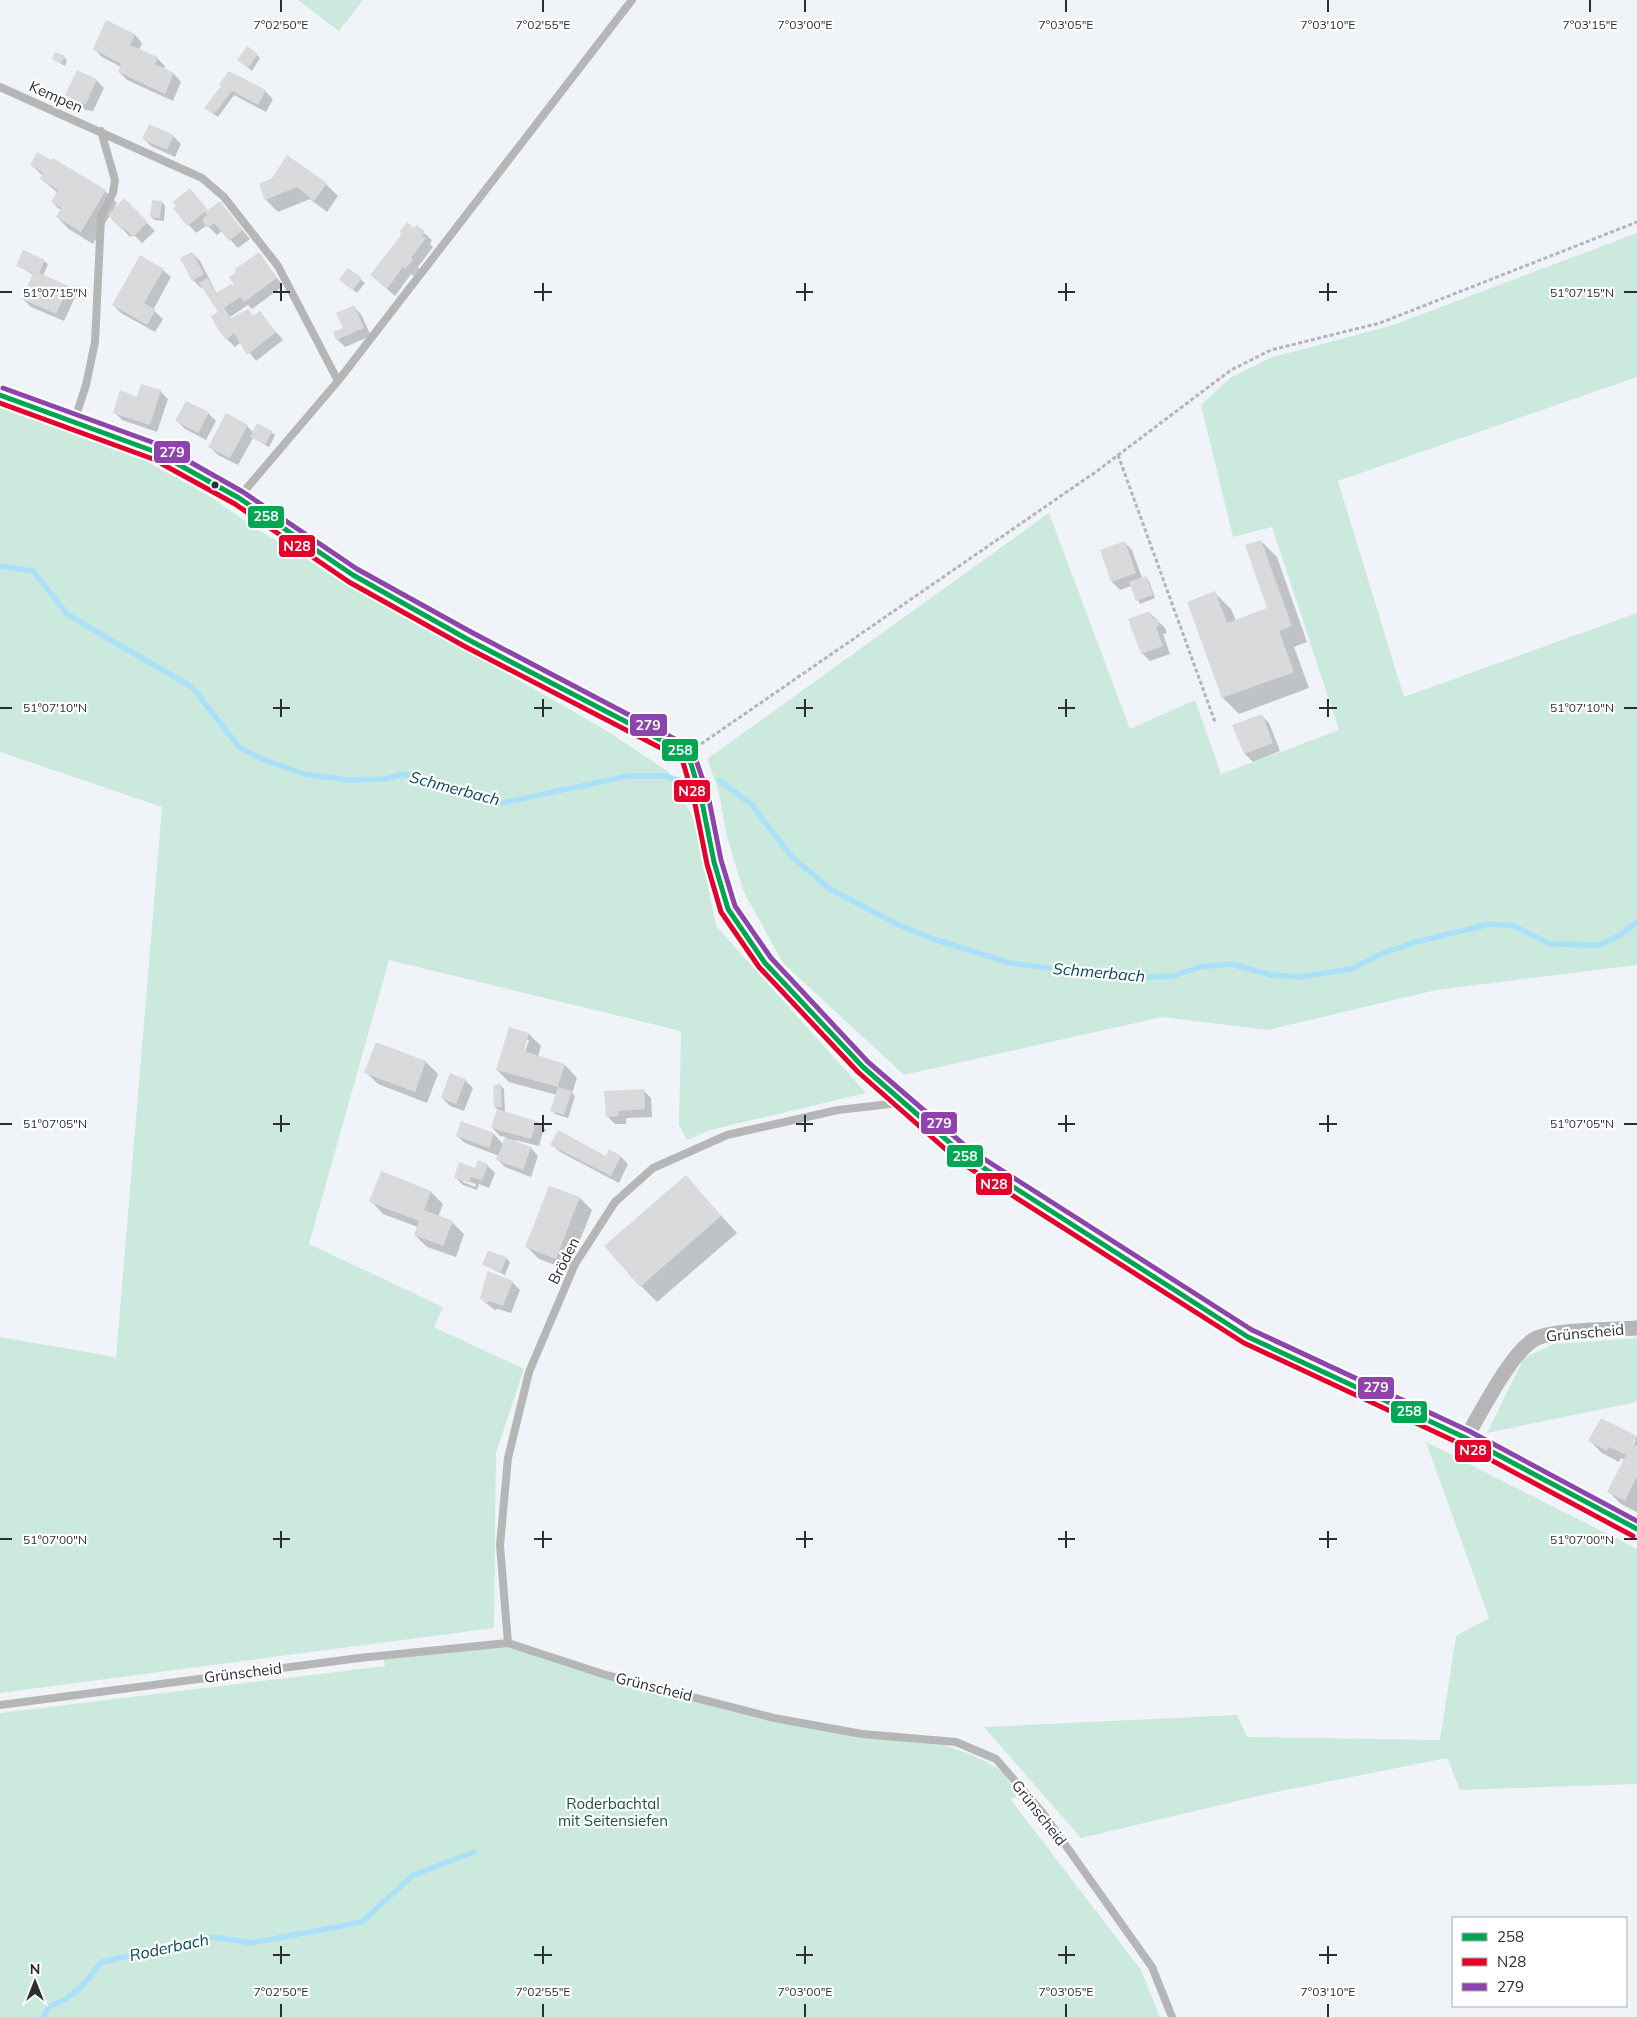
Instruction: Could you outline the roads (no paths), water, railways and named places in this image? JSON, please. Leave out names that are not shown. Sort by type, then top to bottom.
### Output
[{"type":"street","points":[[0,396],[156,452],[239,498],[353,575],[467,640],[688,754],[701,797],[714,862],[728,909],[765,962],[864,1067],[965,1156],[1248,1337],[1466,1438],[1637,1529]]},
{"type":"street","name":"Grünscheid","points":[[1466,1438],[1508,1367],[1521,1350],[1536,1338],[1555,1334],[1637,1328]]},
{"type":"lane","points":[[239,498],[338,381],[632,0]]},
{"type":"lane","name":"Kempen","points":[[0,87],[202,178],[224,197],[278,266],[338,381]]},
{"type":"lane","points":[[74,422],[86,385],[95,342],[101,217],[113,194],[115,180],[101,132]]},
{"type":"lane","name":"Bröden","points":[[508,1643],[500,1545],[508,1458],[533,1363],[575,1264],[615,1202],[653,1168],[727,1135],[838,1110],[904,1103]]},
{"type":"lane","name":"Grünscheid","points":[[0,1705],[368,1657],[508,1643],[606,1675],[774,1718],[862,1734],[956,1742],[996,1759],[1042,1812],[1152,1967],[1172,2017]]},
{"type":"waterway","name":"Schmerbach","points":[[0,566],[33,571],[68,615],[192,687],[239,747],[264,760],[305,774],[348,780],[384,779],[404,774],[502,803],[628,776],[664,776],[682,781]]},
{"type":"waterway","name":"Schmerbach","points":[[720,781],[751,804],[791,856],[830,889],[897,924],[933,939],[1010,963],[1124,978],[1173,976],[1200,967],[1231,964],[1271,975],[1299,977],[1351,969],[1381,954],[1416,942],[1490,924],[1514,926],[1550,944],[1599,945],[1619,936],[1637,922]]},
{"type":"waterway","name":"Roderbach","points":[[44,2017],[48,2007],[66,1999],[82,1986],[102,1962],[214,1937],[251,1943],[362,1922],[413,1875],[474,1852]]},
{"type":"park label","name":"Roderbachtal mit Seitensiefen","points":[[613,1812]]}]
